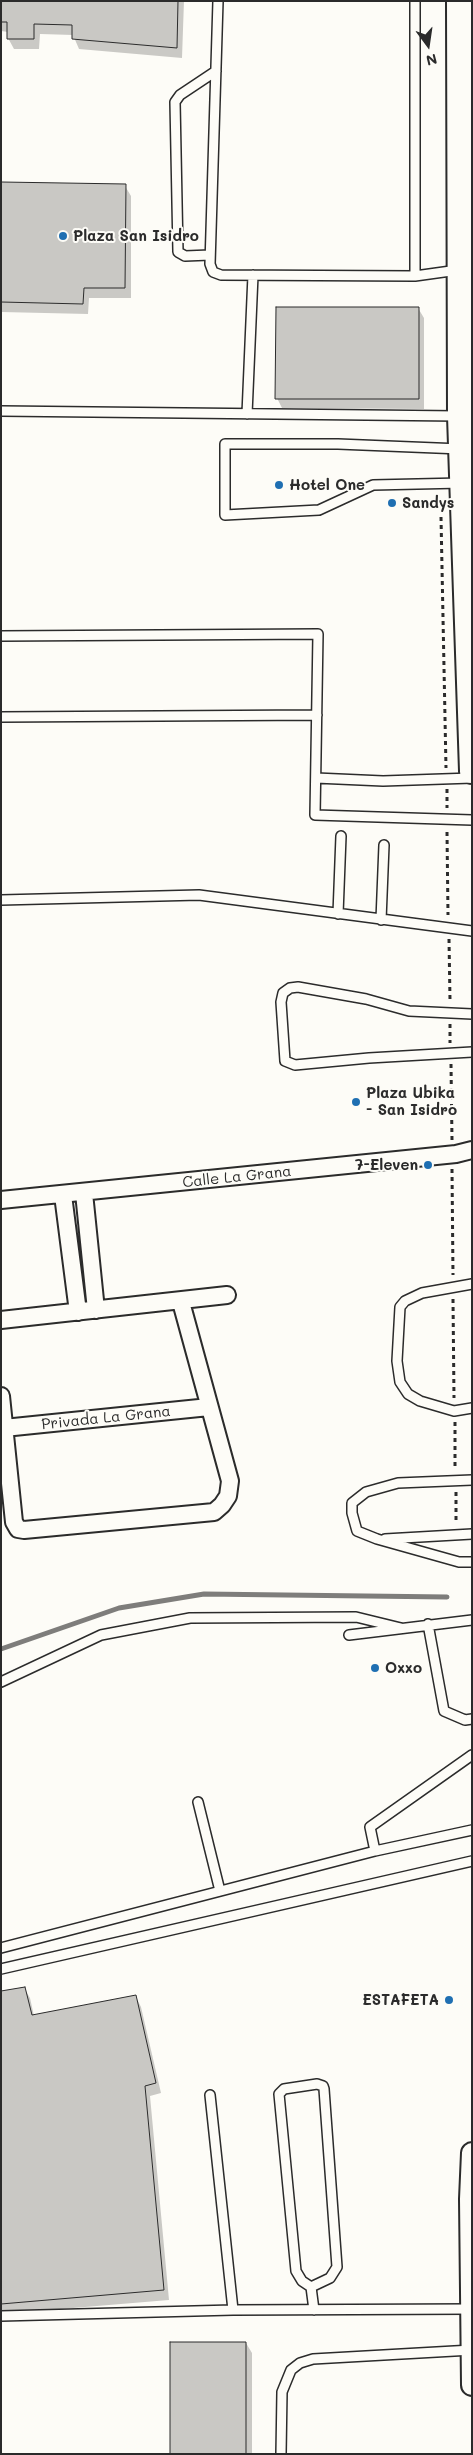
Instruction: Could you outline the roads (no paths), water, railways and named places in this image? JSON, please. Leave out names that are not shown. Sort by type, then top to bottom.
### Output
[{"type":"main road","points":[[459,1],[458,161],[467,270],[460,416],[472,771]]},
{"type":"street","name":"Calle La Grana","points":[[1,1200],[456,1154],[472,1150]]},
{"type":"street","points":[[84,1193],[96,1310]]},
{"type":"street","points":[[62,1195],[78,1312]]},
{"type":"street","points":[[1,1320],[181,1302],[227,1295]]},
{"type":"street","points":[[1,1396],[14,1522],[18,1528],[24,1530],[214,1512],[228,1496],[230,1481],[181,1302]]},
{"type":"street","name":"Privada La Grana","points":[[4,1428],[209,1407]]},
{"type":"street","points":[[472,2154],[472,2385]]},
{"type":"lane","points":[[218,1],[210,255],[210,264],[213,272],[221,275],[415,276],[467,270]]},
{"type":"lane","points":[[415,1],[415,276]]},
{"type":"lane","points":[[210,255],[185,256],[178,252],[175,102],[180,95],[216,71]]},
{"type":"lane","points":[[247,414],[253,275]]},
{"type":"lane","points":[[1,411],[460,416]]},
{"type":"lane","points":[[461,448],[225,444],[225,515],[320,510],[373,485],[462,482]]},
{"type":"lane","points":[[1,636],[318,634],[315,815],[472,820]]},
{"type":"lane","points":[[1,717],[316,715]]},
{"type":"lane","points":[[316,778],[383,781],[472,778]]},
{"type":"lane","points":[[338,914],[341,836]]},
{"type":"lane","points":[[381,920],[384,845]]},
{"type":"lane","points":[[1,900],[199,895],[472,931]]},
{"type":"lane","points":[[472,1014],[409,1011],[366,999],[298,987],[290,988],[283,993],[281,1002],[285,1061],[295,1065],[369,1058],[472,1052]]},
{"type":"lane","points":[[472,1284],[422,1292],[405,1301],[400,1307],[397,1361],[400,1382],[408,1394],[420,1401],[454,1410],[472,1408]]},
{"type":"lane","points":[[472,1480],[398,1483],[366,1492],[352,1503],[353,1522],[357,1531],[376,1539],[459,1562],[472,1562]]},
{"type":"lane","points":[[376,1539],[472,1534]]},
{"type":"lane","points":[[1,1682],[101,1635],[190,1618],[356,1617],[401,1628]]},
{"type":"lane","points":[[349,1635],[472,1620]]},
{"type":"lane","points":[[428,1624],[444,1711],[465,1720],[472,1719]]},
{"type":"lane","points":[[374,1851],[370,1827],[472,1755]]},
{"type":"lane","points":[[198,1802],[220,1891]]},
{"type":"lane","points":[[1,1948],[374,1851],[472,1830]]},
{"type":"lane","points":[[1,1969],[472,1861]]},
{"type":"lane","points":[[311,2287],[330,2278],[337,2268],[324,2089],[323,2086],[317,2084],[284,2088],[279,2094],[296,2271],[302,2281],[311,2287],[314,2310]]},
{"type":"lane","points":[[210,2095],[232,2310]]},
{"type":"lane","points":[[1,2316],[232,2310],[471,2308]]},
{"type":"lane","points":[[282,2454],[282,2392],[291,2370],[300,2363],[313,2359],[472,2350]]},
{"type":"waterway","points":[[1,1649],[119,1608],[204,1594],[447,1597]]},
{"type":"place","name":"Plaza San Isidro","points":[[63,236]]},
{"type":"place","name":"Hotel One","points":[[279,485]]},
{"type":"place","name":"Sandys","points":[[392,503]]},
{"type":"place","name":"Plaza Ubika - San Isidro","points":[[356,1102]]},
{"type":"place","name":"7-Eleven","points":[[428,1165]]},
{"type":"place","name":"Oxxo","points":[[375,1668]]},
{"type":"place","name":"ESTAFETA","points":[[449,2000]]}]
